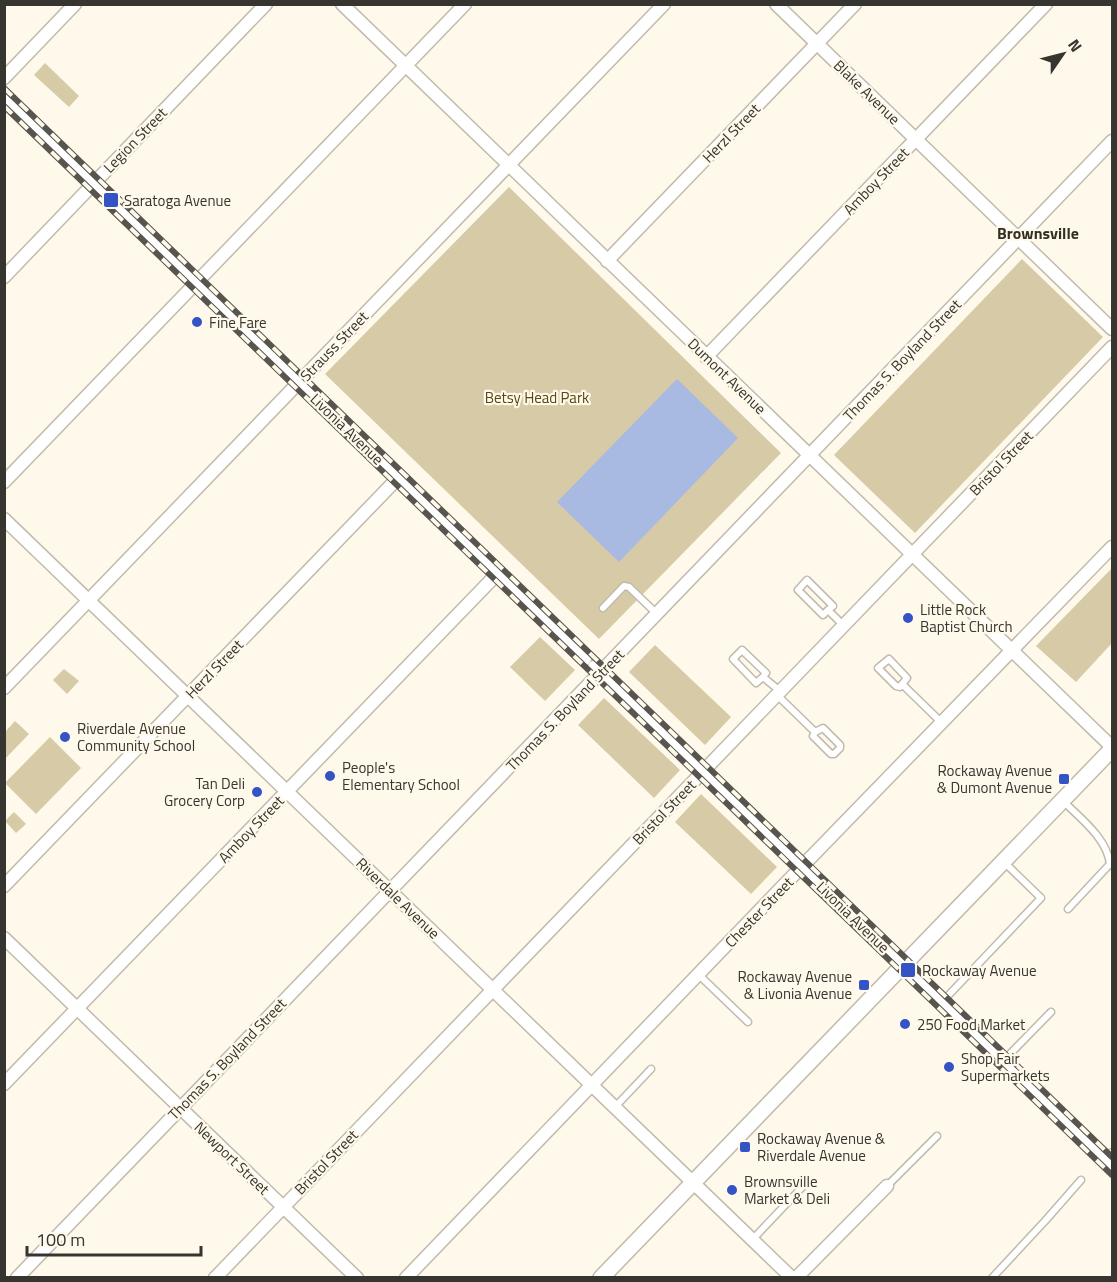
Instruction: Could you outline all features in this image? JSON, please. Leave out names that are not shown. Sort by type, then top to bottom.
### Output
[{"type":"street","points":[[4,78],[75,4]]},
{"type":"street","name":"Legion Street","points":[[4,277],[266,4]]},
{"type":"street","name":"Dumont Avenue","points":[[342,4],[1113,748]]},
{"type":"street","points":[[4,482],[465,4]]},
{"type":"street","name":"Strauss Street","points":[[4,688],[664,4]]},
{"type":"street","name":"Blake Avenue","points":[[776,4],[1113,329]]},
{"type":"street","name":"Herzl Street","points":[[607,261],[855,4]]},
{"type":"street","name":"Amboy Street","points":[[706,357],[1046,4]]},
{"type":"street","name":"Livonia Avenue","points":[[4,100],[941,1003],[1110,1160]]},
{"type":"street","name":"Thomas S. Boyland Street","points":[[17,1278],[390,891],[593,666],[657,615],[1113,141]]},
{"type":"street","name":"Bristol Street","points":[[215,1278],[1113,347]]},
{"type":"street","name":"Herzl Street","points":[[4,886],[398,479]]},
{"type":"street","name":"Riverdale Avenue","points":[[4,519],[794,1278]]},
{"type":"street","name":"Chester Street","points":[[406,1278],[1113,548]]},
{"type":"street","name":"Amboy Street","points":[[4,1084],[497,574]]},
{"type":"street","points":[[601,1278],[1113,748]]},
{"type":"street","name":"Newport Street","points":[[4,938],[357,1278]]},
{"type":"street","points":[[794,1278],[888,1186]]},
{"type":"lane","points":[[807,580],[833,606],[828,610],[823,615],[798,590],[807,580]]},
{"type":"lane","points":[[603,608],[624,586],[629,587],[657,615]]},
{"type":"lane","points":[[828,610],[844,626]]},
{"type":"lane","points":[[742,650],[766,673],[763,677],[756,683],[733,659],[742,650]]},
{"type":"lane","points":[[889,659],[908,678],[902,684],[900,687],[897,686],[878,668],[889,659]]},
{"type":"lane","points":[[763,677],[815,732]]},
{"type":"lane","points":[[902,684],[942,723]]},
{"type":"lane","points":[[823,728],[840,744],[840,748],[831,754],[813,736],[815,732],[823,728]]},
{"type":"lane","points":[[1062,801],[1102,842],[1109,854],[1110,864],[1068,909]]},
{"type":"lane","points":[[941,1003],[1041,898],[1003,861]]},
{"type":"lane","points":[[699,975],[748,1022]]},
{"type":"lane","points":[[1003,1061],[1051,1012]]},
{"type":"lane","points":[[615,1107],[651,1069]]},
{"type":"lane","points":[[888,1186],[937,1136]]},
{"type":"lane","points":[[992,1278],[1081,1180]]},
{"type":"lane","points":[[752,1240],[807,1182]]},
{"type":"green space","points":[[45,63],[79,96],[69,107],[34,75]]},
{"type":"green space","name":"Betsy Head Park","points":[[509,187],[781,453],[599,639],[325,374]]},
{"type":"green space","points":[[1022,259],[1103,337],[915,533],[834,455]]},
{"type":"green space","points":[[1112,568],[1112,643],[1076,682],[1036,646]]},
{"type":"green space","points":[[540,637],[575,670],[545,701],[510,667]]},
{"type":"green space","points":[[655,645],[731,717],[705,745],[629,672]]},
{"type":"green space","points":[[64,669],[79,681],[67,694],[53,680]]},
{"type":"green space","points":[[604,698],[680,770],[654,798],[578,725]]},
{"type":"green space","points":[[15,721],[29,734],[5,759],[5,732]]},
{"type":"green space","points":[[50,737],[81,768],[36,814],[5,783]]},
{"type":"green space","points":[[701,794],[777,867],[751,894],[675,822]]},
{"type":"green space","points":[[14,812],[26,824],[16,833],[5,821]]},
{"type":"water","points":[[677,379],[738,438],[619,562],[557,502]]},
{"type":"railway","points":[[4,88],[1112,1157]]},
{"type":"railway","points":[[4,106],[1112,1175]]},
{"type":"place","name":"Saratoga Avenue","points":[[111,200]]},
{"type":"place","name":"Fine Fare","points":[[197,322]]},
{"type":"place","name":"Little Rock Baptist Church","points":[[908,618]]},
{"type":"place","name":"Riverdale Avenue Community School","points":[[65,737]]},
{"type":"place","name":"People's Elementary School","points":[[330,776]]},
{"type":"place","name":"Rockaway Avenue & Dumont Avenue","points":[[1064,779]]},
{"type":"place","name":"Tan Deli Grocery Corp","points":[[257,792]]},
{"type":"place","name":"Rockaway Avenue","points":[[908,970]]},
{"type":"place","name":"Rockaway Avenue & Livonia Avenue","points":[[864,985]]},
{"type":"place","name":"250 Food Market","points":[[905,1024]]},
{"type":"place","name":"Shop Fair Supermarkets","points":[[949,1067]]},
{"type":"place","name":"Rockaway Avenue & Riverdale Avenue","points":[[745,1147]]},
{"type":"place","name":"Brownsville Market & Deli","points":[[732,1190]]},
{"type":"district","name":"Brownsville","points":[[1038,233]]}]
